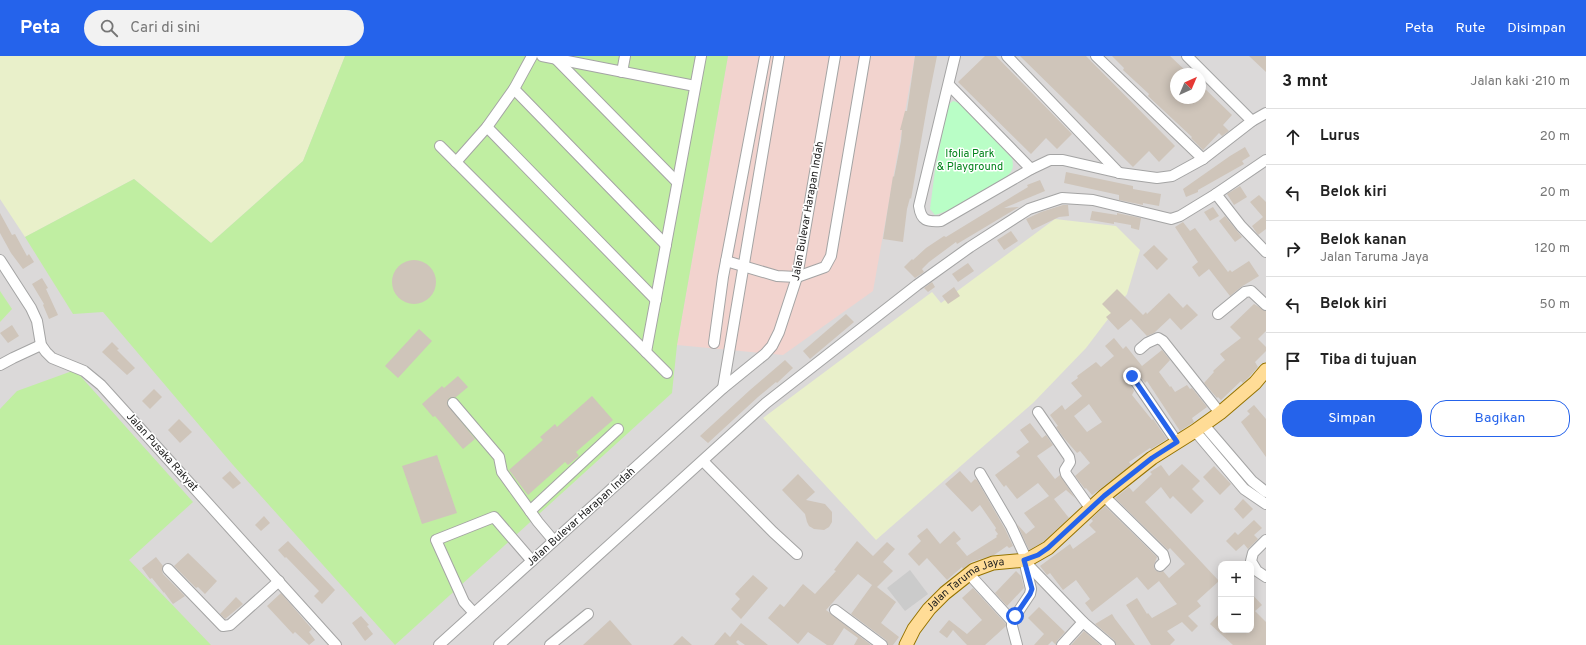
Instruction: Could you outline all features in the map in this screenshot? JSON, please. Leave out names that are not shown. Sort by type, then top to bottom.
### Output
[{"type":"main road","name":"Jalan Taruma Jaya","points":[[906,645],[914,629],[929,609],[945,593],[969,574],[983,566],[993,563],[1025,560],[1048,548],[1104,496],[1152,458],[1220,413],[1255,383],[1266,370]]},
{"type":"street","points":[[456,162],[487,127],[514,89],[532,56]]},
{"type":"street","points":[[542,56],[695,86]]},
{"type":"street","points":[[622,72],[625,56]]},
{"type":"street","points":[[646,352],[701,56]]},
{"type":"street","points":[[714,343],[726,261],[764,56]]},
{"type":"street","points":[[723,388],[779,56]]},
{"type":"street","name":"Jalan Bulevar Harapan Indah","points":[[439,645],[723,388],[765,354],[772,346],[779,332],[797,277],[835,56]]},
{"type":"street","points":[[726,261],[777,276],[797,277],[825,267],[830,256],[864,56]]},
{"type":"street","points":[[955,56],[919,206],[920,216],[931,222],[941,221],[1050,160],[1063,160],[1120,173],[1157,178],[1172,176],[1203,158],[1266,113]]},
{"type":"street","points":[[1007,56],[1120,173]]},
{"type":"street","points":[[1096,56],[1203,158]]},
{"type":"street","points":[[1187,56],[1252,122]]},
{"type":"street","points":[[556,59],[677,182]]},
{"type":"street","points":[[949,86],[1031,170]]},
{"type":"street","points":[[514,89],[666,245]]},
{"type":"street","points":[[487,127],[656,300]]},
{"type":"street","points":[[440,146],[667,373]]},
{"type":"street","points":[[499,645],[766,403],[917,286],[970,247],[1029,209],[1062,198],[1093,200],[1171,219],[1180,216],[1216,194],[1266,160]]},
{"type":"street","points":[[1216,194],[1241,226],[1266,252]]},
{"type":"street","points":[[0,260],[31,308],[37,322],[41,346],[0,365]]},
{"type":"street","points":[[1218,314],[1245,292],[1251,291],[1266,305]]},
{"type":"street","points":[[1140,349],[1158,338],[1163,341],[1220,413]]},
{"type":"street","name":"Jalan Pusaka Rakyat","points":[[41,346],[52,358],[84,372],[101,386],[336,645]]},
{"type":"street","points":[[1132,376],[1177,442]]},
{"type":"street","points":[[453,403],[499,456],[502,472],[554,541]]},
{"type":"street","points":[[1038,412],[1069,456],[1070,462],[1065,470],[1066,474],[1090,508]]},
{"type":"street","points":[[1199,428],[1252,481],[1266,492]]},
{"type":"street","points":[[1199,428],[1244,489],[1266,504]]},
{"type":"street","points":[[530,511],[618,429]]},
{"type":"street","points":[[702,461],[797,554]]},
{"type":"street","points":[[980,473],[1011,526],[1025,560],[1032,589],[1012,621],[1017,645]]},
{"type":"street","points":[[1244,489],[1252,481]]},
{"type":"street","points":[[1104,496],[1163,554],[1165,561],[1160,566]]},
{"type":"street","points":[[474,613],[464,602],[436,540],[494,517],[532,561]]},
{"type":"street","points":[[1266,540],[1253,553],[1251,560],[1258,571],[1266,577]]},
{"type":"street","points":[[1025,560],[1083,622],[1110,645]]},
{"type":"street","points":[[168,569],[223,626],[227,627],[279,581]]},
{"type":"street","points":[[969,574],[1012,621]]},
{"type":"street","points":[[835,610],[882,645]]},
{"type":"street","points":[[550,645],[588,614]]},
{"type":"street","points":[[1062,645],[1083,622]]},
{"type":"shaded area","points":[[0,56],[1266,56],[1266,645],[0,645]]},
{"type":"shaded area","points":[[728,56],[915,56],[873,291],[783,355],[677,345]]},
{"type":"shaded area","points":[[910,570],[928,594],[905,611],[887,588]]},
{"type":"green space","points":[[0,56],[345,56],[303,161],[211,243],[134,179],[25,237],[0,199]]},
{"type":"green space","points":[[345,56],[728,56],[677,345],[672,393],[395,645],[233,465],[103,312],[73,314],[25,237],[134,179],[211,243],[303,161]]},
{"type":"green space","name":"Ifolia Park & Playground","points":[[953,101],[959,103],[1012,158],[1013,166],[1012,171],[1006,177],[947,211],[935,215],[930,209],[935,170],[948,105]]},
{"type":"green space","points":[[1055,219],[1116,226],[1140,250],[1127,294],[1086,348],[1033,403],[876,540],[763,418],[932,292],[941,303]]},
{"type":"green space","points":[[0,291],[12,309],[0,322]]},
{"type":"green space","points":[[75,370],[193,502],[129,560],[211,645],[0,645],[0,409],[17,391]]},
{"type":"building","points":[[915,56],[937,56],[911,199],[910,198],[907,209],[903,242],[883,239],[893,176],[894,177],[901,141],[902,130],[900,130],[905,111],[907,111]]},
{"type":"building","points":[[985,56],[996,56],[1072,134],[1057,149],[1046,138],[1031,154],[958,82]]},
{"type":"building","points":[[1020,56],[1086,56],[1175,146],[1159,162],[1149,151],[1133,167]]},
{"type":"building","points":[[1112,56],[1170,56],[1183,68],[1170,68],[1170,104],[1206,104],[1206,90],[1232,115],[1223,125],[1229,131],[1222,136],[1219,133],[1203,150],[1191,138],[1192,137],[1148,96],[1149,94],[1123,70],[1124,68]]},
{"type":"building","points":[[1249,56],[1266,56],[1266,72]]},
{"type":"building","points":[[1245,147],[1250,156],[1242,161],[1244,164],[1198,190],[1198,192],[1186,197],[1183,189]]},
{"type":"building","points":[[1066,172],[1133,186],[1133,189],[1161,194],[1159,206],[1143,203],[1143,205],[1119,200],[1119,195],[1064,183]]},
{"type":"building","points":[[1040,180],[1045,191],[1004,208],[1019,207],[957,244],[956,242],[929,262],[922,269],[924,272],[915,278],[904,267],[926,248],[944,236],[946,237],[1028,187],[1027,185]]},
{"type":"building","points":[[1240,186],[1247,197],[1234,205],[1227,194]]},
{"type":"building","points":[[1259,195],[1266,202],[1266,229],[1258,235],[1252,226],[1263,217],[1250,202]]},
{"type":"building","points":[[1063,205],[1068,205],[1069,216],[1059,217],[1032,230],[1026,219],[1041,212]]},
{"type":"building","points":[[1213,207],[1219,216],[1210,221],[1204,212]]},
{"type":"building","points":[[1092,211],[1117,215],[1117,213],[1141,218],[1139,230],[1131,228],[1131,225],[1090,220]]},
{"type":"building","points":[[0,213],[12,235],[15,234],[27,256],[29,254],[34,262],[23,269],[11,253],[0,233]]},
{"type":"building","points":[[1225,216],[1242,237],[1235,242],[1219,221]]},
{"type":"building","points":[[1183,222],[1190,231],[1195,228],[1228,272],[1230,270],[1232,272],[1249,261],[1259,276],[1230,296],[1209,269],[1199,277],[1192,267],[1198,262],[1175,227]]},
{"type":"building","points":[[1011,231],[1018,241],[1004,250],[997,240]]},
{"type":"building","points":[[1154,245],[1168,259],[1157,270],[1143,255]]},
{"type":"building","points":[[414,260],[426,264],[432,270],[436,282],[432,294],[426,300],[414,304],[402,300],[396,294],[392,282],[396,270],[402,264]]},
{"type":"building","points":[[968,263],[974,271],[958,282],[952,274]]},
{"type":"building","points":[[42,278],[48,288],[46,289],[58,315],[49,319],[43,305],[44,304],[32,284]]},
{"type":"building","points":[[932,282],[935,287],[928,292],[924,288]]},
{"type":"building","points":[[954,287],[960,296],[948,304],[942,296]]},
{"type":"building","points":[[1117,289],[1143,315],[1146,312],[1147,314],[1169,293],[1183,308],[1187,304],[1198,315],[1181,330],[1170,318],[1154,333],[1147,336],[1131,319],[1118,330],[1106,317],[1111,313],[1102,304]]},
{"type":"building","points":[[1254,304],[1266,311],[1266,331],[1258,339],[1266,347],[1266,351],[1255,362],[1258,367],[1249,377],[1243,383],[1241,381],[1221,400],[1218,397],[1217,398],[1204,383],[1214,372],[1213,371],[1225,360],[1220,354],[1241,338],[1230,327]]},
{"type":"building","points":[[846,314],[854,322],[810,359],[803,351]]},
{"type":"building","points":[[12,325],[19,336],[8,343],[0,333]]},
{"type":"building","points":[[419,329],[432,341],[398,378],[385,366]]},
{"type":"building","points":[[1114,338],[1123,349],[1126,346],[1142,366],[1162,350],[1170,360],[1159,372],[1170,387],[1171,386],[1175,392],[1187,385],[1190,389],[1192,388],[1207,407],[1192,418],[1194,422],[1180,431],[1147,381],[1145,383],[1135,370],[1128,371],[1126,377],[1134,391],[1132,395],[1152,420],[1153,419],[1167,439],[1129,462],[1131,465],[1092,495],[1086,488],[1085,489],[1075,476],[1090,463],[1080,451],[1077,453],[1063,437],[1056,427],[1058,426],[1050,415],[1062,405],[1065,410],[1082,396],[1071,383],[1078,378],[1077,376],[1096,362],[1101,367],[1114,356],[1105,346]],"holes":[[[1089,404],[1102,422],[1087,432],[1074,416]]]},
{"type":"building","points":[[112,342],[119,349],[117,350],[135,368],[127,375],[102,352]]},
{"type":"building","points":[[785,360],[793,368],[777,383],[776,382],[758,397],[708,443],[700,436],[750,390]]},
{"type":"building","points":[[458,376],[468,387],[456,397],[449,398],[447,404],[475,439],[463,449],[435,416],[433,417],[422,404],[442,386],[444,388]]},
{"type":"building","points":[[154,389],[162,397],[150,409],[142,401]]},
{"type":"building","points":[[592,396],[613,420],[576,452],[579,456],[568,465],[565,462],[528,495],[509,470],[543,440],[540,437],[555,424],[557,427]]},
{"type":"building","points":[[1254,405],[1266,419],[1266,457],[1241,422],[1250,414],[1247,411]]},
{"type":"building","points":[[179,419],[192,432],[180,443],[168,430]]},
{"type":"building","points":[[1030,423],[1042,438],[1046,435],[1053,445],[1037,456],[1055,479],[1060,475],[1075,498],[1066,490],[1054,499],[1069,518],[1043,542],[1029,550],[1017,524],[1026,534],[1035,527],[1024,513],[1049,496],[1038,483],[1017,499],[1006,485],[1004,487],[995,475],[1020,456],[1016,452],[1029,442],[1020,430]]},
{"type":"building","points":[[437,455],[457,513],[422,524],[402,466]]},
{"type":"building","points":[[1182,464],[1200,481],[1192,489],[1204,501],[1191,514],[1173,496],[1170,499],[1161,487],[1145,502],[1218,580],[1218,582],[1197,601],[1201,606],[1188,616],[1198,626],[1192,632],[1182,622],[1167,631],[1175,640],[1170,645],[1151,645],[1126,605],[1137,598],[1147,614],[1148,613],[1152,618],[1177,604],[1159,581],[1148,590],[1137,577],[1092,612],[1085,603],[1090,599],[1076,580],[1063,590],[1050,573],[1047,575],[1040,566],[1070,544],[1073,549],[1096,532],[1089,525],[1093,521],[1091,519],[1105,506],[1157,557],[1154,565],[1155,570],[1159,572],[1163,571],[1169,578],[1185,564],[1170,548],[1168,550],[1115,498],[1129,487],[1133,492],[1152,474],[1150,472],[1161,465],[1169,476]]},
{"type":"building","points":[[1214,466],[1231,484],[1220,495],[1203,477]]},
{"type":"building","points":[[230,471],[241,483],[233,489],[222,478]]},
{"type":"building","points":[[960,471],[971,483],[975,479],[977,480],[1013,546],[1009,548],[1007,546],[994,555],[971,562],[963,569],[962,567],[947,580],[927,558],[919,566],[908,554],[921,541],[917,536],[927,528],[940,544],[954,531],[961,539],[956,543],[967,556],[997,537],[996,536],[998,534],[995,530],[996,528],[980,505],[972,512],[945,484]]},
{"type":"building","points":[[798,474],[815,492],[806,500],[825,504],[832,512],[832,522],[829,527],[824,530],[814,529],[809,526],[805,514],[782,490]]},
{"type":"building","points":[[1243,499],[1253,509],[1243,519],[1234,509]]},
{"type":"building","points":[[264,516],[270,523],[261,531],[255,525]]},
{"type":"building","points":[[1254,520],[1262,528],[1254,535],[1258,539],[1248,549],[1244,544],[1236,551],[1226,541],[1235,532],[1238,535]]},
{"type":"building","points":[[288,541],[335,590],[322,604],[314,596],[319,591],[278,550]]},
{"type":"building","points":[[857,541],[873,556],[887,542],[895,549],[883,562],[893,571],[877,587],[896,602],[881,623],[899,637],[893,645],[888,645],[886,640],[851,614],[872,585],[858,574],[826,610],[871,645],[854,645],[858,638],[844,628],[833,645],[827,645],[808,632],[798,644],[768,618],[780,604],[784,607],[803,584],[815,594],[836,571],[834,570]]},
{"type":"building","points":[[188,553],[217,581],[205,594],[198,587],[196,588],[174,566]]},
{"type":"building","points":[[156,557],[163,566],[163,574],[185,596],[173,604],[142,568]]},
{"type":"building","points":[[1016,571],[1021,576],[1024,588],[1007,606],[995,593]]},
{"type":"building","points":[[753,575],[768,588],[741,619],[731,609],[740,599],[735,594]]},
{"type":"building","points":[[973,588],[1006,624],[1006,626],[985,645],[967,645],[953,630],[947,638],[939,632],[949,620],[967,634],[982,620],[962,598]]},
{"type":"building","points":[[281,593],[312,629],[309,632],[315,640],[309,645],[295,632],[293,634],[267,606]]},
{"type":"building","points":[[1254,596],[1262,605],[1255,611],[1266,622],[1266,645],[1233,645],[1220,633],[1254,633]]},
{"type":"building","points":[[236,597],[243,604],[225,619],[220,614]]},
{"type":"building","points":[[1039,607],[1065,632],[1057,641],[1056,645],[1052,641],[1048,645],[1034,645],[1044,634],[1028,618]]},
{"type":"building","points":[[1112,614],[1135,645],[1116,645],[1114,640],[1095,624]]},
{"type":"building","points":[[1218,615],[1218,631],[1210,624]]},
{"type":"building","points":[[361,616],[369,625],[367,626],[373,634],[365,641],[352,623]]},
{"type":"building","points":[[610,620],[632,645],[583,645]]},
{"type":"building","points":[[741,623],[768,645],[745,645],[738,640],[736,642],[739,645],[714,645],[725,632],[730,637]]},
{"type":"building","points":[[1084,631],[1100,645],[1071,645]]},
{"type":"building","points":[[682,636],[692,645],[673,645]]},
{"type":"route","points":[[1015,616],[1032,589],[1024,560],[1038,555],[1048,548],[1104,496],[1152,458],[1177,442],[1132,376]]}]
